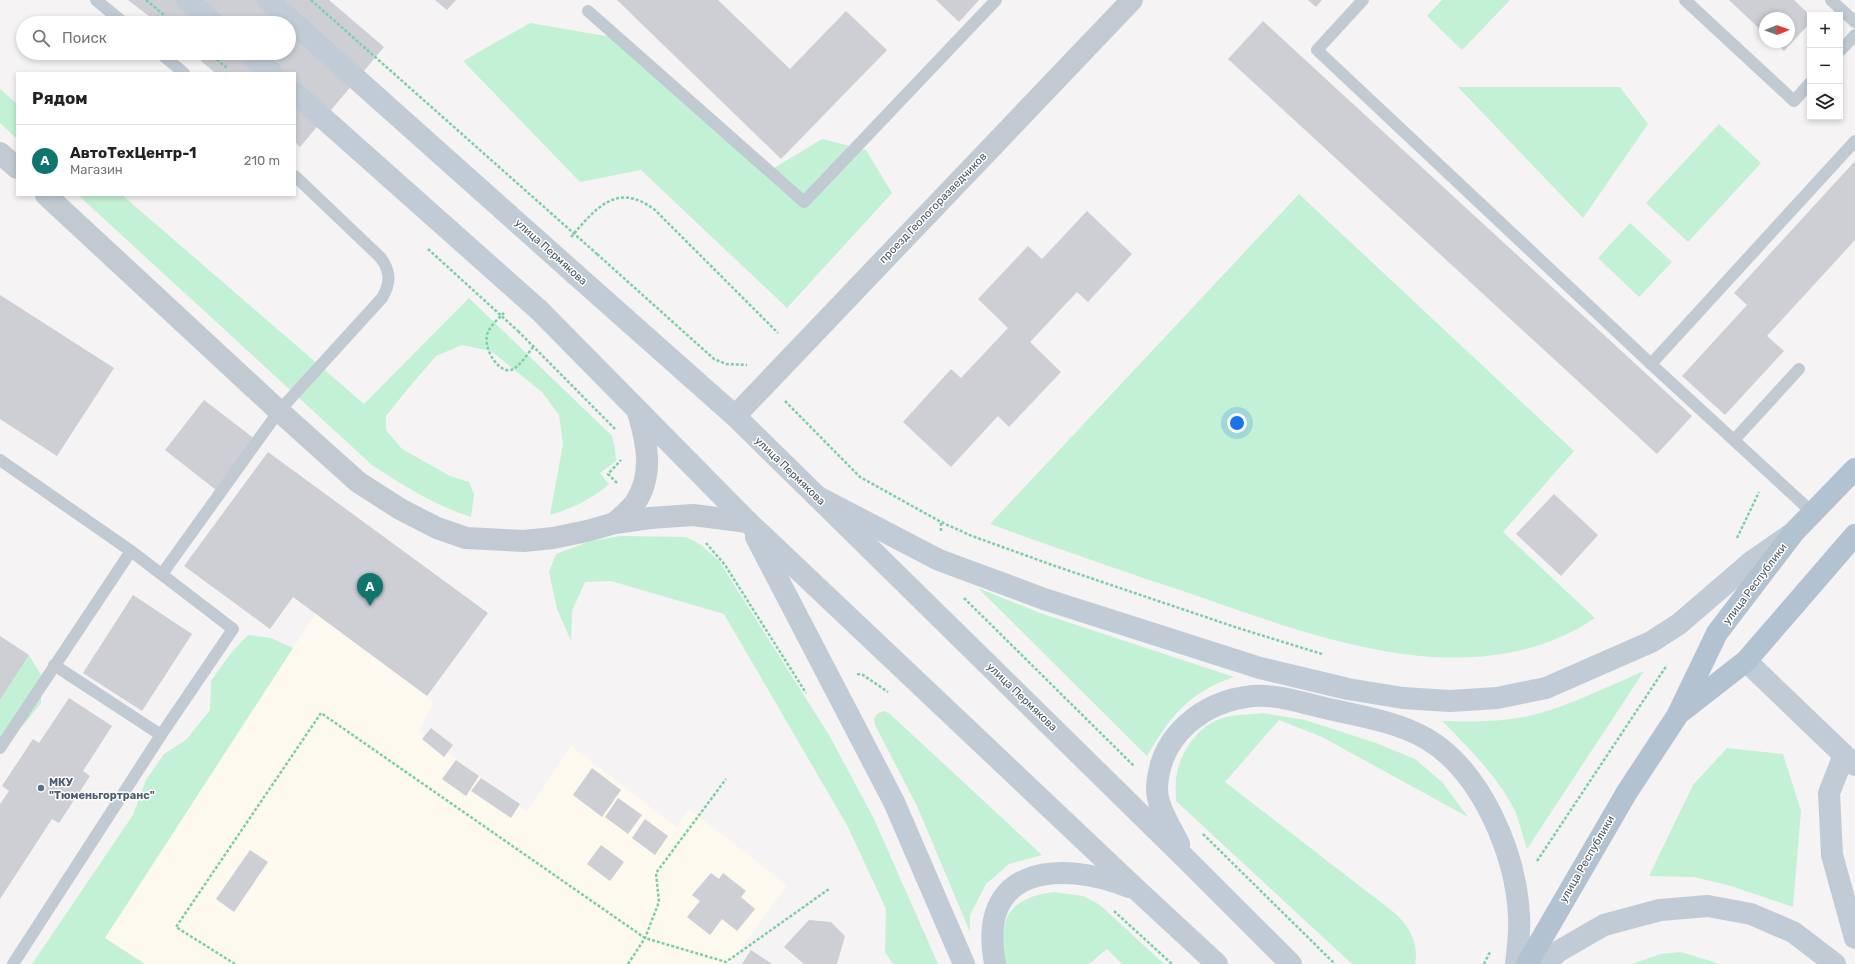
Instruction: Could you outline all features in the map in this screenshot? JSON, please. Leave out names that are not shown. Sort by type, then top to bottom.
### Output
[{"type":"main road","points":[[187,0],[206,16]]},
{"type":"main road","name":"улица Пермякова","points":[[268,0],[286,16]]},
{"type":"main road","name":"улица Пермякова","points":[[296,25],[735,416],[1291,964]]},
{"type":"main road","points":[[256,60],[271,72]]},
{"type":"main road","points":[[296,94],[539,310],[748,522],[1217,964]]},
{"type":"main road","name":"улица Республики","points":[[1527,964],[1627,792],[1677,716],[1717,634],[1794,532],[1855,469]]},
{"type":"main road","points":[[816,496],[939,560],[1044,598],[1260,668],[1348,689],[1403,698],[1450,701],[1496,698],[1546,688],[1651,642],[1680,624],[1751,562],[1794,532]]},
{"type":"main road","points":[[748,522],[894,802],[964,964]]},
{"type":"main road","name":"улица Республики","points":[[1677,716],[1746,661],[1855,535]]},
{"type":"main road","points":[[1746,661],[1850,760],[1830,793],[1832,855],[1855,938]]},
{"type":"main road","points":[[1185,858],[1160,806],[1157,788],[1163,759],[1173,740],[1189,721],[1208,708],[1254,696],[1284,699],[1384,721],[1427,739],[1459,766],[1482,796],[1499,830],[1511,867],[1519,916],[1516,964]]},
{"type":"main road","points":[[995,964],[992,948],[992,920],[1004,896],[1027,880],[1045,874],[1062,872],[1081,873],[1112,880],[1137,890]]},
{"type":"main road","points":[[1544,964],[1559,951],[1604,925],[1660,910],[1708,906],[1751,914],[1793,932],[1835,964]]},
{"type":"street","name":"проезд Геологоразведчиков","points":[[735,416],[1132,0]]},
{"type":"street","points":[[0,153],[16,167]]},
{"type":"street","points":[[47,196],[279,411],[358,482],[400,509],[437,528],[466,538],[524,541],[560,537],[615,523],[650,518],[693,515],[748,522]]},
{"type":"street","points":[[615,523],[635,503],[644,482],[648,459],[638,412]]},
{"type":"lane","points":[[96,0],[115,16]]},
{"type":"lane","points":[[588,11],[804,202],[996,0]]},
{"type":"lane","points":[[1363,0],[1317,50],[1651,364],[1813,513]]},
{"type":"lane","points":[[1685,0],[1794,101],[1809,84]]},
{"type":"lane","points":[[1831,0],[1855,22]]},
{"type":"lane","points":[[1843,48],[1855,35]]},
{"type":"lane","points":[[168,60],[183,72]]},
{"type":"lane","points":[[1651,364],[1855,141]]},
{"type":"lane","points":[[162,574],[279,411],[382,298],[389,282],[389,273],[380,257],[296,177]]},
{"type":"lane","points":[[1734,440],[1799,368]]},
{"type":"lane","points":[[0,460],[132,551],[233,629],[161,735],[13,964]]},
{"type":"lane","points":[[0,748],[54,665],[132,551]]},
{"type":"lane","points":[[54,665],[161,735]]},
{"type":"path","points":[[146,0],[165,16]]},
{"type":"path","points":[[311,0],[598,254],[714,359],[726,364],[739,366],[753,364],[802,419],[860,477],[941,522],[972,536],[1054,566],[1238,628],[1325,655]]},
{"type":"path","points":[[217,60],[231,72]]},
{"type":"path","points":[[518,331],[617,432]]},
{"type":"path","points":[[622,459],[608,474],[635,503]]},
{"type":"path","points":[[1737,539],[1768,472]]},
{"type":"path","points":[[939,560],[941,522]]},
{"type":"path","points":[[704,541],[725,565],[810,700]]},
{"type":"path","points":[[961,595],[1157,788]]},
{"type":"path","points":[[1535,864],[1668,663]]},
{"type":"path","points":[[788,666],[824,669],[863,675],[892,697]]},
{"type":"path","points":[[235,964],[176,926],[321,713],[645,938],[726,962],[829,889]]},
{"type":"path","points":[[628,964],[645,938],[659,902],[656,874],[726,779]]},
{"type":"path","points":[[1198,828],[1326,956],[1336,964]]},
{"type":"path","points":[[1112,909],[1172,964]]},
{"type":"path","points":[[1484,964],[1490,951]]},
{"type":"shaded area","points":[[316,614],[427,696],[433,703],[419,731],[527,812],[571,746],[676,827],[689,809],[787,885],[730,964],[145,964],[105,938]]},
{"type":"green space","points":[[1442,0],[1510,0],[1462,50],[1427,16]]},
{"type":"green space","points":[[530,23],[629,40],[774,168],[822,139],[866,150],[892,193],[787,308],[641,170],[580,182],[463,61]]},
{"type":"green space","points":[[1458,87],[1620,87],[1648,124],[1583,218]]},
{"type":"green space","points":[[0,89],[16,103],[16,138],[0,123]]},
{"type":"green space","points":[[1719,124],[1761,163],[1688,242],[1646,203]]},
{"type":"green space","points":[[1299,194],[1574,451],[1503,532],[1595,618],[1548,642],[1498,655],[1446,657],[1393,652],[1340,641],[1288,627],[990,524]]},
{"type":"green space","points":[[79,196],[123,196],[364,404],[469,298],[612,436],[616,461],[600,473],[609,484],[602,490],[581,503],[550,515],[563,444],[559,415],[542,392],[491,351],[462,345],[436,356],[386,416],[386,430],[402,449],[450,476],[469,482],[474,494],[471,517],[444,507],[372,465]]},
{"type":"green space","points":[[1630,223],[1672,262],[1639,297],[1598,258]]},
{"type":"green space","points":[[620,536],[686,537],[701,545],[719,561],[829,735],[874,819],[938,964],[893,964],[885,952],[886,909],[848,827],[724,614],[611,581],[585,582],[572,611],[571,641],[557,609],[549,572],[556,554],[588,542]]},
{"type":"green space","points":[[978,588],[1040,613],[1234,677],[1218,683],[1193,698],[1182,708],[1164,729],[1147,756]]},
{"type":"green space","points":[[248,635],[271,638],[293,648],[105,938],[145,964],[32,964],[133,815],[146,780],[164,754],[186,740],[210,710],[211,681],[231,653]]},
{"type":"green space","points":[[29,655],[41,675],[41,703],[25,723],[0,747],[0,700]]},
{"type":"green space","points":[[1644,671],[1527,849],[1515,811],[1508,798],[1492,775],[1442,721],[1488,721],[1533,715],[1575,701]]},
{"type":"green space","points":[[884,711],[890,714],[1042,855],[1009,864],[986,884],[970,915],[970,932],[917,806],[875,725],[874,719],[878,713]]},
{"type":"green space","points":[[1263,713],[1305,720],[1376,743],[1415,759],[1442,782],[1468,817],[1322,737],[1279,720],[1225,782],[1396,914],[1412,937],[1416,950],[1415,964],[1352,964],[1176,801],[1176,779],[1179,765],[1187,748],[1199,732],[1215,721],[1223,718]]},
{"type":"green space","points":[[1727,748],[1783,754],[1801,811],[1793,907],[1731,886],[1694,877],[1649,876],[1693,785]]},
{"type":"green space","points":[[1054,892],[1083,896],[1100,905],[1164,964],[1122,964],[1107,949],[1089,964],[1006,964],[1003,949],[1003,935],[1005,923],[1009,914],[1016,906],[1026,900],[1038,895]]},
{"type":"green space","points":[[1681,952],[1720,964],[1632,964],[1661,954]]},
{"type":"building","points":[[128,0],[329,0],[384,47],[300,147],[296,143],[296,72],[214,72],[200,60],[296,60],[296,16],[149,16]]},
{"type":"building","points":[[435,0],[456,0],[447,10]]},
{"type":"building","points":[[617,0],[718,0],[790,69],[846,11],[887,50],[781,159]]},
{"type":"building","points":[[936,0],[979,0],[959,22]]},
{"type":"building","points":[[1308,0],[1322,0],[1316,7]]},
{"type":"building","points":[[1729,0],[1794,0],[1807,12],[1807,26],[1795,39],[1795,12],[1759,12],[1759,28]]},
{"type":"building","points":[[1263,21],[1692,416],[1657,454],[1228,59]]},
{"type":"building","points":[[1855,161],[1855,240],[1767,336],[1784,351],[1725,415],[1682,376],[1747,305],[1734,293]]},
{"type":"building","points":[[1087,211],[1132,254],[1088,302],[1077,292],[1030,342],[1061,372],[1009,427],[998,416],[951,467],[903,422],[951,369],[961,378],[1008,328],[978,299],[1028,246],[1042,259]]},
{"type":"building","points":[[0,295],[114,368],[57,456],[0,419]]},
{"type":"building","points":[[204,400],[256,440],[216,490],[165,450]]},
{"type":"building","points":[[268,452],[488,613],[427,696],[293,597],[270,629],[184,566]]},
{"type":"building","points":[[1554,494],[1598,535],[1561,576],[1516,534]]},
{"type":"building","points":[[133,595],[192,634],[142,711],[83,673]]},
{"type":"building","points":[[0,636],[29,655],[0,700]]},
{"type":"building","points":[[69,698],[112,726],[83,771],[90,776],[59,823],[52,819],[0,899],[0,804],[9,791],[2,786],[33,739],[39,743]]},
{"type":"building","points":[[431,728],[453,745],[444,757],[422,739]]},
{"type":"building","points":[[456,760],[479,776],[466,796],[442,779]]},
{"type":"building","points":[[592,768],[621,790],[602,817],[573,795]]},
{"type":"building","points":[[481,778],[520,804],[511,818],[471,791]]},
{"type":"building","points":[[618,798],[642,815],[628,834],[605,817]]},
{"type":"building","points":[[645,819],[668,836],[655,855],[632,838]]},
{"type":"building","points":[[601,845],[624,862],[610,881],[587,864]]},
{"type":"building","points":[[250,850],[268,862],[234,912],[216,899]]},
{"type":"building","points":[[711,873],[719,879],[723,873],[746,891],[741,897],[755,909],[737,931],[722,919],[710,935],[687,917],[700,901],[692,895]]},
{"type":"building","points":[[809,920],[831,922],[845,936],[837,964],[804,964],[784,947]]},
{"type":"building","points":[[751,950],[772,964],[742,964]]},
{"type":"place","name":"АвтоТехЦентр-1","points":[[370,606]]},
{"type":"place","name":"МКУ \"Тюменьгортранс\"","points":[[41,788]]}]
